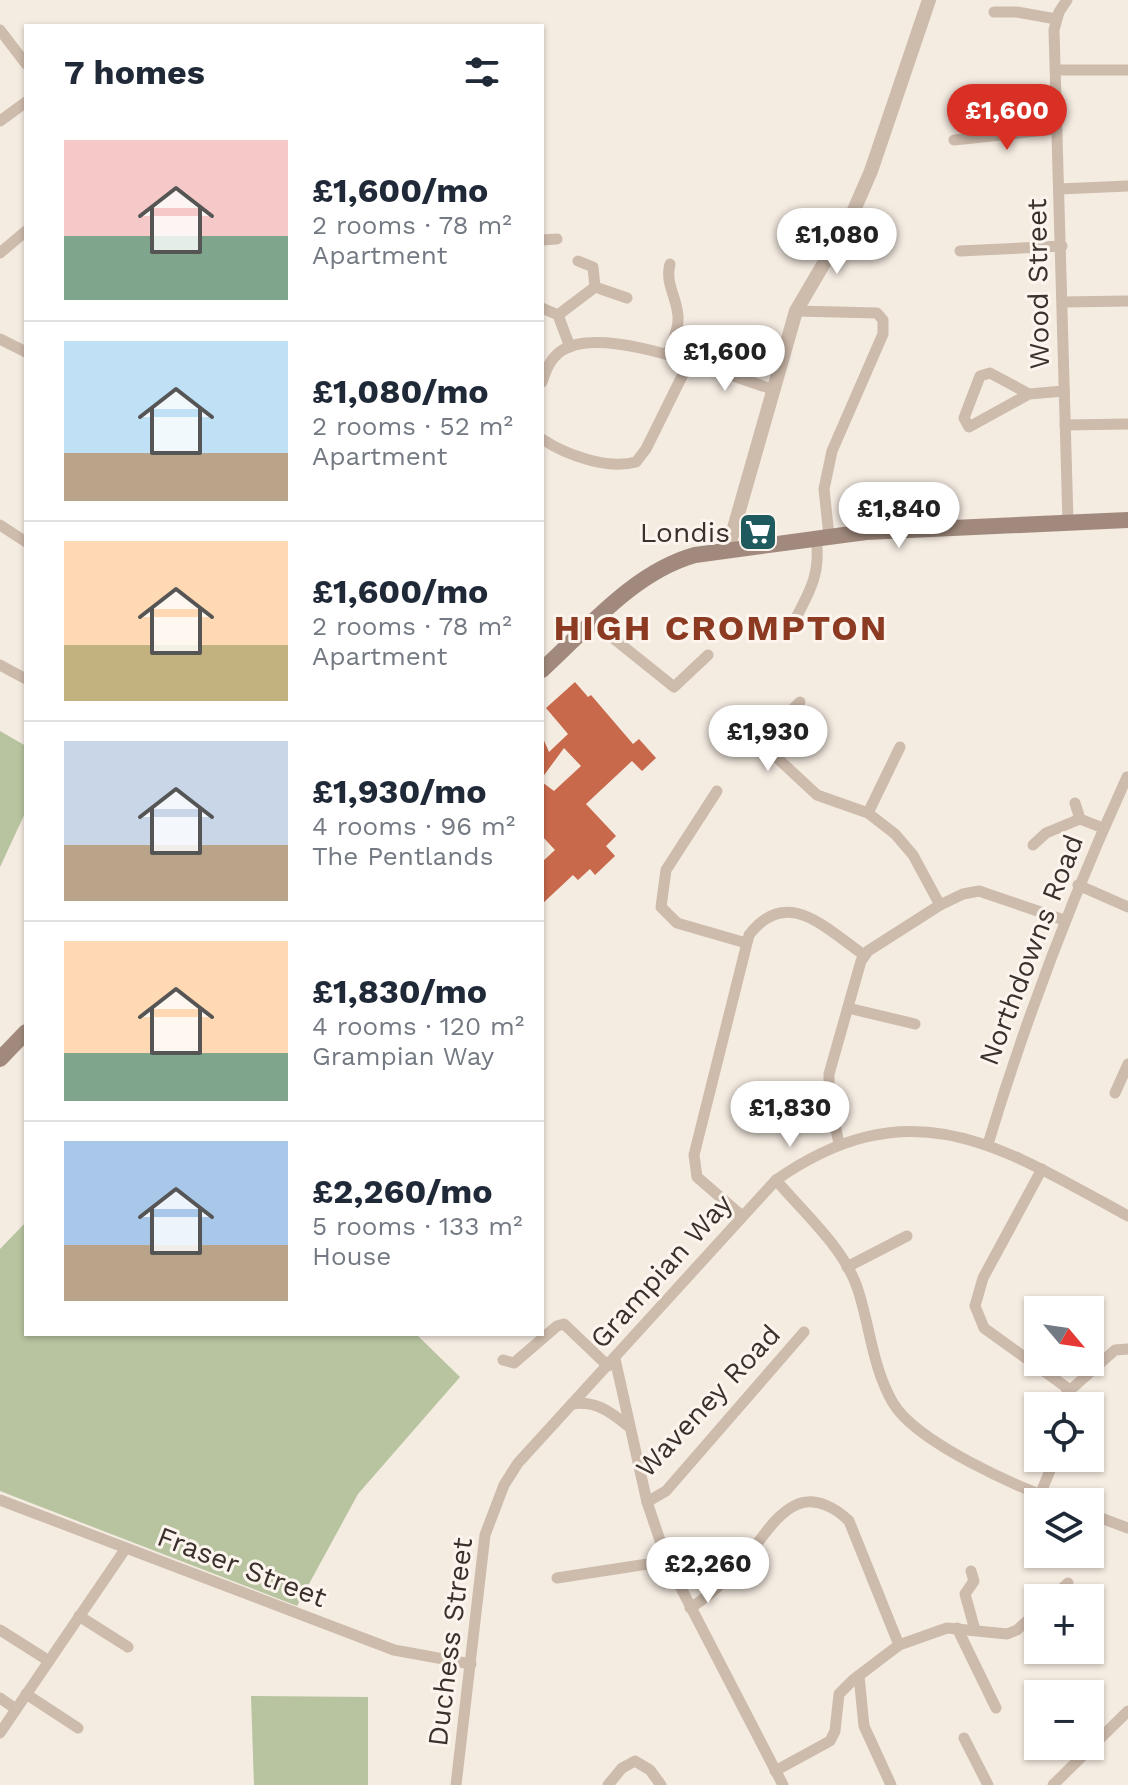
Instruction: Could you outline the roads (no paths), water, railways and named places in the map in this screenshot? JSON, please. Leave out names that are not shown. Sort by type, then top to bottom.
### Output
[{"type":"main road","points":[[544,668],[641,581],[669,563],[728,549],[822,537],[1128,520]]},
{"type":"main road","points":[[0,1059],[24,1034]]},
{"type":"street","points":[[728,549],[796,311],[851,217],[871,171],[929,0]]},
{"type":"street","points":[[994,12],[1017,12],[1056,19],[1067,0]]},
{"type":"street","name":"Wood Street","points":[[1056,19],[1056,129],[1062,246],[1068,522]]},
{"type":"street","points":[[0,30],[24,61]]},
{"type":"street","points":[[1056,70],[1128,70]]},
{"type":"street","points":[[0,121],[24,103]]},
{"type":"street","points":[[954,140],[1056,129]]},
{"type":"street","points":[[1059,189],[1128,186]]},
{"type":"street","points":[[0,253],[24,233]]},
{"type":"street","points":[[544,240],[557,239]]},
{"type":"street","points":[[960,251],[1062,246]]},
{"type":"street","points":[[578,261],[593,267],[595,287]]},
{"type":"street","points":[[668,354],[678,323],[677,307],[667,276],[670,264]]},
{"type":"street","points":[[595,287],[627,298]]},
{"type":"street","points":[[558,315],[595,287]]},
{"type":"street","points":[[1063,302],[1128,301]]},
{"type":"street","points":[[544,309],[558,315],[570,347]]},
{"type":"street","points":[[790,629],[816,579],[824,489],[832,451],[883,334],[883,320],[877,313],[796,311]]},
{"type":"street","points":[[0,339],[24,351]]},
{"type":"street","points":[[544,376],[548,365],[559,352],[570,347],[612,343],[668,354],[772,389]]},
{"type":"street","points":[[544,440],[612,465],[636,462],[689,362]]},
{"type":"street","points":[[1029,394],[990,373],[980,376],[964,418],[969,427],[1029,394],[1064,391]]},
{"type":"street","points":[[1065,425],[1128,424]]},
{"type":"street","points":[[0,525],[24,541]]},
{"type":"street","points":[[592,625],[608,634],[674,687],[708,655]]},
{"type":"street","points":[[0,665],[24,678]]},
{"type":"street","points":[[800,702],[760,742],[817,795],[868,813],[895,834],[913,855],[940,905]]},
{"type":"street","points":[[868,813],[900,747]]},
{"type":"street","name":"Northdowns Road","points":[[988,1144],[1022,1033],[1064,920],[1128,776]]},
{"type":"street","points":[[717,791],[666,870],[661,907],[677,923],[746,943]]},
{"type":"street","points":[[1075,803],[1080,819]]},
{"type":"street","points":[[1033,845],[1046,833],[1080,819],[1103,828]]},
{"type":"street","points":[[1078,885],[1128,907]]},
{"type":"street","points":[[839,1144],[829,1095],[829,1074],[856,972],[864,955],[940,905],[963,894],[979,891],[1064,920]]},
{"type":"street","points":[[742,1216],[697,1177],[694,1155],[746,943],[761,919],[786,910],[806,915],[864,955]]},
{"type":"street","points":[[848,1008],[915,1024]]},
{"type":"street","points":[[1115,1093],[1128,1064]]},
{"type":"street","name":"Grampian Way","points":[[518,1463],[776,1180],[811,1156],[839,1144],[873,1135],[932,1132],[988,1144],[1042,1169],[1128,1216]]},
{"type":"street","points":[[1042,1169],[983,1278],[975,1306],[984,1328],[1066,1387],[1068,1392],[1115,1350],[1128,1349]]},
{"type":"street","points":[[776,1180],[847,1267],[856,1285],[878,1370],[894,1405],[907,1419],[972,1463],[1025,1488]]},
{"type":"street","points":[[847,1267],[907,1236]]},
{"type":"street","points":[[503,1360],[514,1363],[557,1326],[564,1324],[611,1363],[647,1502],[667,1561],[783,1785]]},
{"type":"street","name":"Waveney Road","points":[[647,1502],[666,1491],[804,1332]]},
{"type":"street","points":[[572,1404],[585,1402],[601,1407],[629,1427]]},
{"type":"street","name":"Duchess Street","points":[[456,1785],[485,1535],[504,1485],[518,1463]]},
{"type":"street","name":"Fraser Street","points":[[0,1500],[394,1650],[471,1664]]},
{"type":"street","points":[[690,1608],[709,1597],[796,1505],[819,1503],[839,1511],[849,1521],[899,1645]]},
{"type":"street","points":[[1104,1519],[1128,1528]]},
{"type":"street","points":[[0,1733],[126,1548]]},
{"type":"street","points":[[557,1578],[667,1561]]},
{"type":"street","points":[[971,1571],[974,1581],[965,1594],[975,1630]]},
{"type":"street","points":[[79,1616],[128,1647]]},
{"type":"street","points":[[775,1771],[830,1741],[835,1731],[839,1694],[899,1645],[947,1628],[1007,1634],[1024,1624]]},
{"type":"street","points":[[957,1628],[996,1708]]},
{"type":"street","points":[[0,1630],[49,1661]]},
{"type":"street","points":[[859,1676],[864,1726],[891,1785]]},
{"type":"street","points":[[26,1694],[78,1728]]},
{"type":"street","points":[[0,1698],[16,1709]]},
{"type":"street","points":[[1053,1785],[1128,1711]]},
{"type":"street","points":[[964,1738],[988,1785]]},
{"type":"street","points":[[608,1785],[622,1768],[635,1761],[650,1770],[661,1785]]},
{"type":"place","name":"Londis","points":[[758,532]]},
{"type":"district","name":"HIGH CROMPTON","points":[[721,628]]}]
